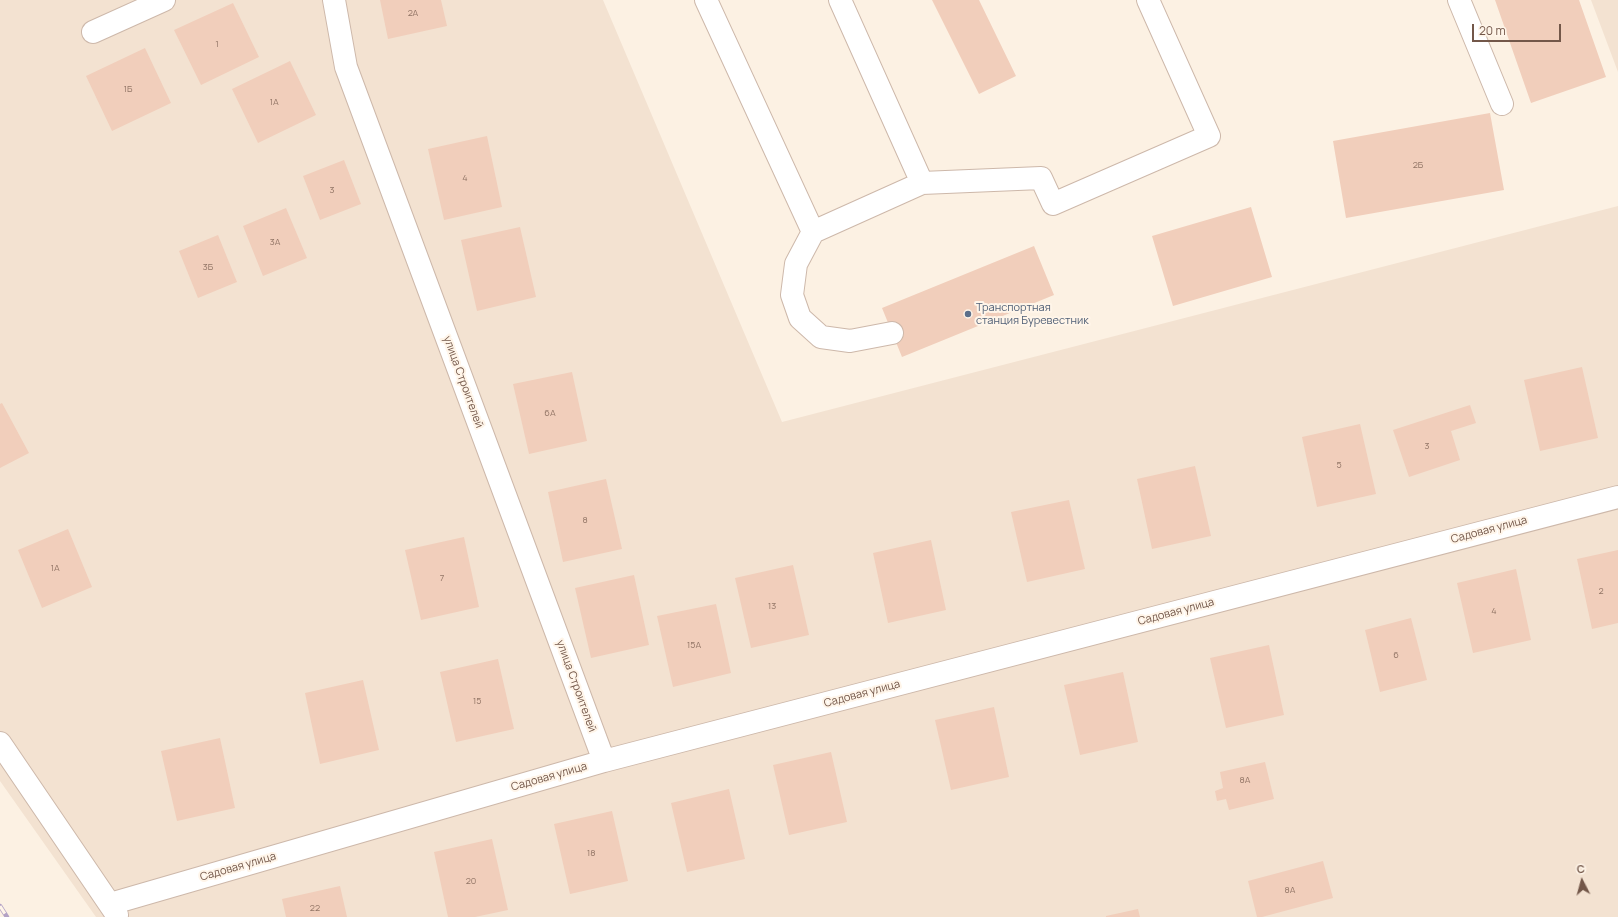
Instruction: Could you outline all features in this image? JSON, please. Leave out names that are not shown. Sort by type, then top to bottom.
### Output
[{"type":"street","points":[[93,32],[164,0]]},
{"type":"street","name":"улица Строителей","points":[[334,0],[346,67],[604,761]]},
{"type":"street","points":[[706,0],[813,232]]},
{"type":"street","points":[[840,0],[922,183]]},
{"type":"street","points":[[892,333],[850,341],[821,337],[800,318],[792,296],[796,264],[813,232],[922,183],[1041,178],[1053,204],[1209,136],[1148,0]]},
{"type":"street","points":[[1458,0],[1502,104]]},
{"type":"street","name":"Садовая улица","points":[[114,910],[604,761],[1618,497]]},
{"type":"street","points":[[0,743],[114,910]]},
{"type":"shaded area","points":[[0,0],[603,0],[782,422],[1618,206],[1618,917],[96,917],[0,781]]},
{"type":"shaded area","points":[[1591,0],[1618,0],[1618,72]]},
{"type":"building","points":[[380,0],[441,0],[447,26],[388,39]]},
{"type":"building","points":[[932,0],[979,0],[1016,76],[979,94]]},
{"type":"building","points":[[1495,0],[1579,0],[1606,77],[1531,103]]},
{"type":"building","points":[[233,3],[259,57],[201,85],[174,30]]},
{"type":"building","points":[[145,48],[171,103],[112,131],[86,76]]},
{"type":"building","points":[[290,61],[316,115],[258,143],[232,89]]},
{"type":"building","points":[[1490,113],[1504,190],[1346,218],[1333,141]]},
{"type":"building","points":[[487,136],[502,207],[444,220],[428,149]]},
{"type":"building","points":[[344,160],[361,204],[320,220],[303,176]]},
{"type":"building","points":[[1251,207],[1272,277],[1173,306],[1152,236]]},
{"type":"building","points":[[286,208],[307,258],[263,276],[243,226]]},
{"type":"building","points":[[520,227],[536,297],[477,311],[461,240]]},
{"type":"building","points":[[218,235],[237,282],[198,298],[179,251]]},
{"type":"building","points":[[1034,246],[1054,295],[902,357],[882,308]]},
{"type":"building","points":[[1582,367],[1598,438],[1540,451],[1524,380]]},
{"type":"building","points":[[572,372],[587,441],[529,454],[513,384]]},
{"type":"building","points":[[2,403],[29,453],[0,468],[0,404]]},
{"type":"building","points":[[1470,405],[1476,423],[1451,431],[1460,460],[1409,477],[1393,430]]},
{"type":"building","points":[[1360,424],[1376,494],[1317,507],[1302,437]]},
{"type":"building","points":[[1195,466],[1211,536],[1152,549],[1137,479]]},
{"type":"building","points":[[606,479],[622,549],[563,562],[548,492]]},
{"type":"building","points":[[1069,500],[1085,569],[1027,582],[1011,512]]},
{"type":"building","points":[[68,529],[92,587],[42,608],[18,550]]},
{"type":"building","points":[[464,537],[479,607],[421,620],[405,550]]},
{"type":"building","points":[[931,540],[946,610],[888,623],[873,553]]},
{"type":"building","points":[[1618,550],[1618,623],[1592,629],[1577,559]]},
{"type":"building","points":[[793,565],[809,635],[751,648],[735,578]]},
{"type":"building","points":[[1516,569],[1531,640],[1473,653],[1457,583]]},
{"type":"building","points":[[634,575],[649,645],[591,658],[575,588]]},
{"type":"building","points":[[716,604],[731,673],[673,687],[657,616]]},
{"type":"building","points":[[1411,618],[1427,680],[1380,692],[1365,630]]},
{"type":"building","points":[[1269,645],[1284,715],[1226,728],[1210,658]]},
{"type":"building","points":[[498,659],[514,729],[456,742],[440,672]]},
{"type":"building","points":[[1123,672],[1138,742],[1080,755],[1064,685]]},
{"type":"building","points":[[363,680],[379,750],[320,764],[305,693]]},
{"type":"building","points":[[994,707],[1009,777],[951,790],[935,720]]},
{"type":"building","points":[[220,738],[235,808],[177,821],[161,751]]},
{"type":"building","points":[[831,752],[847,822],[789,835],[773,765]]},
{"type":"building","points":[[1265,762],[1274,799],[1229,810],[1226,799],[1217,801],[1215,791],[1223,788],[1220,772]]},
{"type":"building","points":[[729,789],[745,859],[687,872],[671,803]]},
{"type":"building","points":[[612,811],[628,881],[570,894],[554,824]]},
{"type":"building","points":[[492,839],[508,910],[475,917],[448,917],[434,852]]},
{"type":"building","points":[[1323,861],[1333,898],[1262,917],[1257,917],[1248,881]]},
{"type":"building","points":[[340,886],[347,917],[286,917],[282,899]]},
{"type":"building","points":[[1138,909],[1140,917],[1106,917],[1106,916]]},
{"type":"railway","points":[[0,906],[7,917]]},
{"type":"place","name":"Транспортная станция Буревестник","points":[[968,314]]}]
